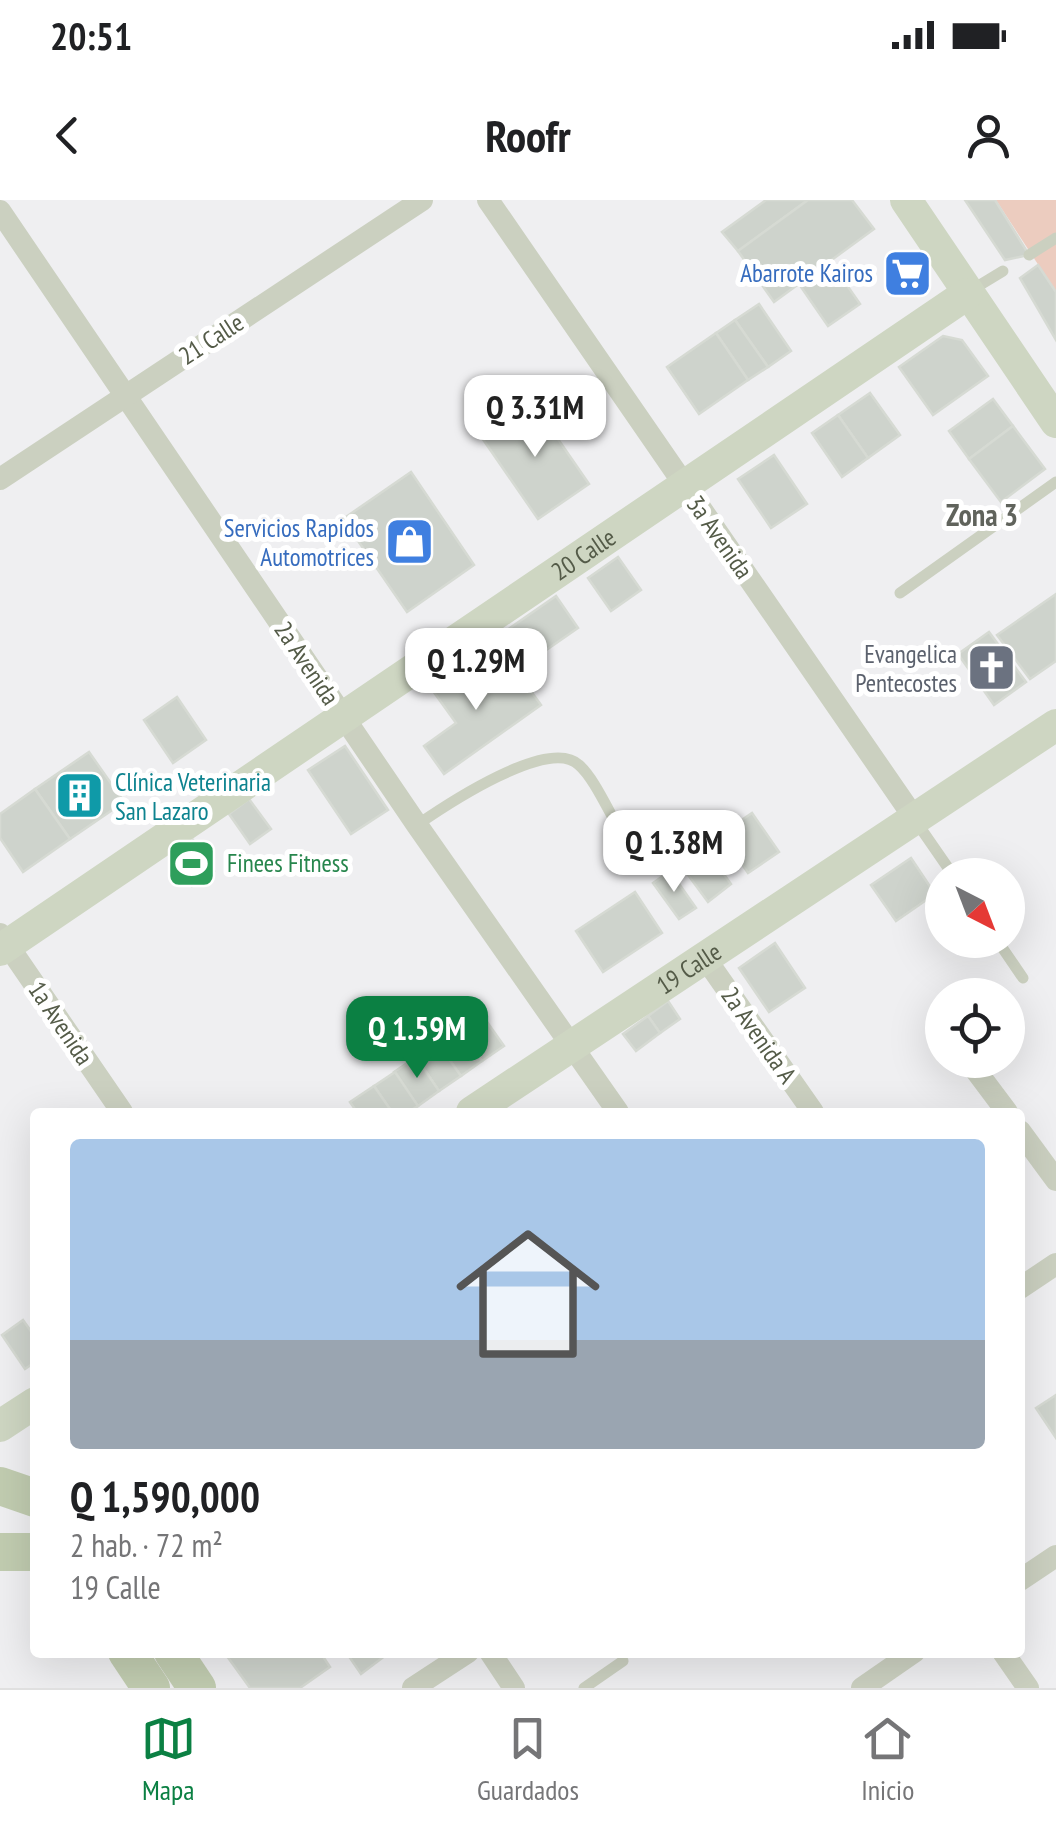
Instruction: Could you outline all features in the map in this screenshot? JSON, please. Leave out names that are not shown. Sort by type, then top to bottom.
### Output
[{"type":"main road","points":[[906,200],[977,288],[1056,422]]},
{"type":"main road","name":"20 Calle","points":[[3,943],[977,288]]},
{"type":"main road","name":"19 Calle","points":[[478,1108],[1056,725]]},
{"type":"main road","points":[[0,1426],[30,1405]]},
{"type":"main road","points":[[0,1486],[30,1496]]},
{"type":"main road","points":[[0,1552],[30,1552]]},
{"type":"main road","points":[[131,1658],[151,1688]]},
{"type":"main road","points":[[177,1658],[196,1688]]},
{"type":"street","name":"21 Calle","points":[[0,479],[422,200]]},
{"type":"street","name":"3a Avenida","points":[[488,200],[915,819]]},
{"type":"street","name":"2a Avenida","points":[[0,211],[417,825],[615,1108]]},
{"type":"street","name":"1a Avenida","points":[[3,943],[119,1108]]},
{"type":"street","name":"2a Avenida A","points":[[705,958],[809,1108]]},
{"type":"street","points":[[982,1078],[1004,1108]]},
{"type":"street","points":[[1025,1138],[1056,1180]]},
{"type":"street","points":[[1025,1285],[1056,1264]]},
{"type":"street","points":[[1025,1577],[1056,1556]]},
{"type":"street","points":[[413,1688],[459,1658]]},
{"type":"street","points":[[494,1658],[514,1688]]},
{"type":"street","points":[[862,1688],[905,1658]]},
{"type":"street","points":[[1007,1658],[1028,1688]]},
{"type":"lane","points":[[1029,255],[1056,238]]},
{"type":"lane","points":[[977,288],[1003,271]]},
{"type":"lane","points":[[900,592],[1056,482]]},
{"type":"lane","points":[[417,825],[492,778],[554,755],[578,763],[618,825]]},
{"type":"lane","name":"3a Avenida","points":[[915,819],[941,858]]},
{"type":"lane","points":[[1009,958],[1023,978]]},
{"type":"lane","points":[[584,1688],[623,1661]]},
{"type":"shaded area","points":[[996,200],[1056,200],[1056,292]]},
{"type":"building","points":[[766,200],[808,200],[738,251],[722,232]]},
{"type":"building","points":[[808,200],[852,200],[874,229],[774,302],[738,251]]},
{"type":"building","points":[[965,200],[995,200],[1029,255],[1005,260]]},
{"type":"building","points":[[830,261],[860,304],[828,326],[799,284]]},
{"type":"building","points":[[1038,265],[1056,292],[1056,340],[1020,278]]},
{"type":"building","points":[[759,304],[791,351],[768,367],[735,320]]},
{"type":"building","points":[[735,320],[768,367],[748,380],[716,333]]},
{"type":"building","points":[[716,333],[748,380],[699,414],[667,367]]},
{"type":"building","points":[[943,336],[962,340],[988,376],[933,415],[899,367]]},
{"type":"building","points":[[870,393],[900,435],[868,458],[838,415]]},
{"type":"building","points":[[993,399],[1013,426],[969,459],[949,431]]},
{"type":"building","points":[[531,400],[589,484],[538,519],[480,435]]},
{"type":"building","points":[[838,415],[868,458],[842,477],[812,433]]},
{"type":"building","points":[[1013,426],[1045,469],[1001,502],[969,459]]},
{"type":"building","points":[[774,455],[807,504],[771,528],[738,479]]},
{"type":"building","name":"Servicios Rapidos Automotrices","points":[[411,472],[474,565],[407,612],[343,519]]},
{"type":"building","points":[[618,557],[641,590],[611,611],[588,578]]},
{"type":"building","points":[[1056,594],[1056,661],[1030,679],[997,635]]},
{"type":"building","points":[[556,596],[578,628],[529,662],[507,630]]},
{"type":"building","name":"Evangelica Pentecostes","points":[[989,632],[1026,682],[994,705],[958,654]]},
{"type":"building","points":[[461,660],[486,695],[517,672],[541,705],[444,774],[424,746],[456,723],[428,684]]},
{"type":"building","points":[[177,697],[206,740],[173,763],[144,720]]},
{"type":"building","points":[[345,746],[388,810],[351,834],[308,770]]},
{"type":"building","name":"Clínica Veterinaria San Lazaro","points":[[89,752],[124,802],[70,839],[35,789]]},
{"type":"building","points":[[35,789],[70,839],[23,872],[0,838],[0,814]]},
{"type":"building","points":[[249,799],[271,829],[250,844],[229,814]]},
{"type":"building","points":[[752,813],[779,852],[748,873],[721,834]]},
{"type":"building","name":"Finees Fitness","points":[[193,840],[214,871],[192,886],[171,855]]},
{"type":"building","points":[[704,847],[731,884],[708,902],[680,864]]},
{"type":"building","points":[[911,858],[925,879],[925,901],[896,921],[871,885]]},
{"type":"building","points":[[670,871],[696,908],[679,919],[653,883]]},
{"type":"building","points":[[635,892],[662,933],[603,972],[576,931]]},
{"type":"building","points":[[775,943],[805,988],[769,1012],[739,968]]},
{"type":"building","points":[[668,1001],[680,1019],[660,1033],[648,1016]]},
{"type":"building","points":[[480,1012],[504,1046],[482,1061],[459,1028]]},
{"type":"building","points":[[648,1016],[660,1033],[636,1051],[623,1034]]},
{"type":"building","points":[[459,1028],[482,1061],[461,1076],[437,1042]]},
{"type":"building","points":[[437,1042],[461,1076],[439,1091],[416,1057]]},
{"type":"building","points":[[416,1057],[439,1091],[418,1106],[394,1072]]},
{"type":"building","points":[[395,1072],[418,1106],[389,1108],[374,1086]]},
{"type":"building","points":[[374,1086],[389,1108],[354,1108],[350,1102]]},
{"type":"building","points":[[23,1320],[30,1330],[30,1366],[25,1369],[2,1335]]},
{"type":"building","points":[[1056,1395],[1056,1438],[1036,1408]]},
{"type":"building","points":[[228,1658],[324,1658],[330,1667],[300,1688],[250,1688]]},
{"type":"building","points":[[350,1658],[382,1658],[361,1674]]},
{"type":"place","name":"Abarrote Kairos","points":[[908,273]]},
{"type":"place","name":"Servicios Rapidos Automotrices","points":[[409,542]]},
{"type":"place","name":"Evangelica Pentecostes","points":[[992,668]]},
{"type":"place","name":"Clínica Veterinaria San Lazaro","points":[[80,796]]},
{"type":"place","name":"Finees Fitness","points":[[192,863]]},
{"type":"district","name":"Zona 3","points":[[982,516]]}]
